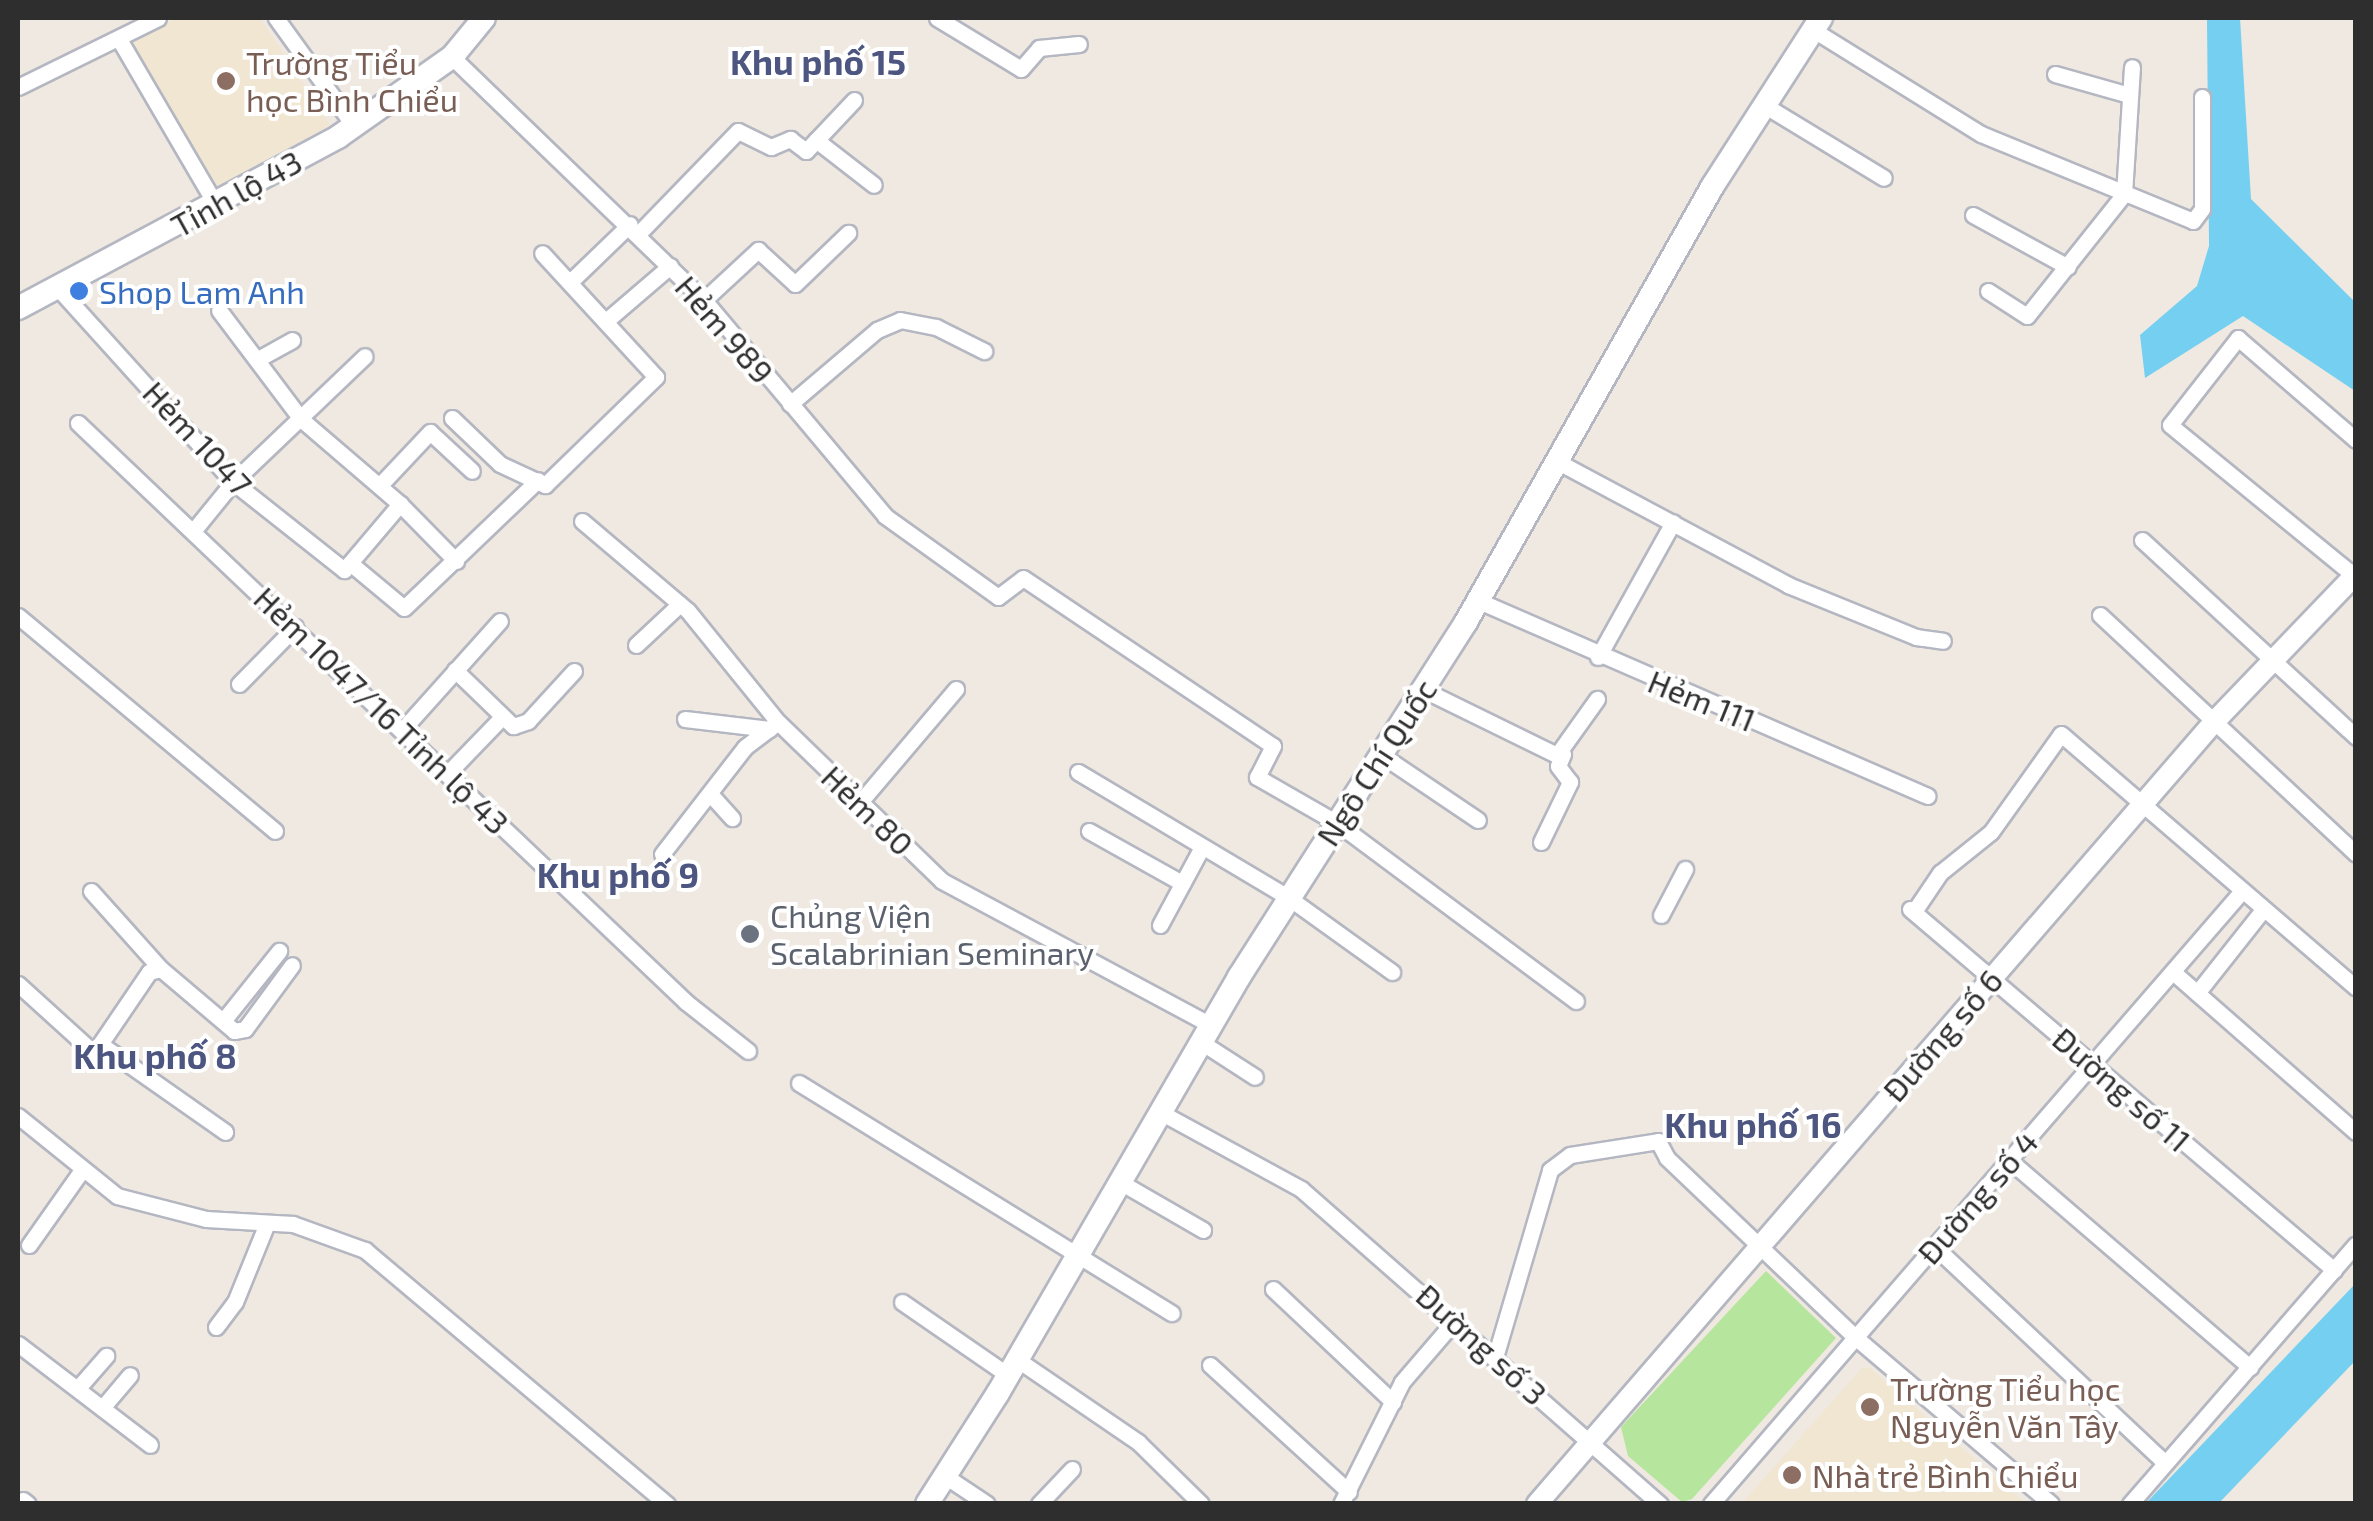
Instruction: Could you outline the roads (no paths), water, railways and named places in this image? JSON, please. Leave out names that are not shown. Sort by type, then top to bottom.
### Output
[{"type":"main road","name":"Tỉnh lộ 43","points":[[18,308],[354,126],[452,57],[484,18]]},
{"type":"main road","name":"Ngô Chí Quốc","points":[[927,1504],[1288,898],[1478,600],[1764,106],[1818,24]]},
{"type":"street","points":[[18,84],[158,18]]},
{"type":"street","points":[[276,18],[354,126]]},
{"type":"street","points":[[937,18],[1021,68],[1039,48],[1079,44]]},
{"type":"street","points":[[1818,24],[1981,134],[2193,222],[2202,209],[2202,97]]},
{"type":"street","points":[[119,39],[216,204]]},
{"type":"street","name":"Hẻm 989","points":[[452,57],[704,300],[886,516],[998,596],[1023,578],[1273,746],[1257,777],[1336,823]]},
{"type":"street","points":[[1988,291],[2027,316],[2124,194],[2132,68]]},
{"type":"street","points":[[2054,74],[2129,96]]},
{"type":"street","points":[[570,282],[634,229],[738,131],[771,146],[790,139],[806,151],[854,100]]},
{"type":"street","points":[[1764,106],[1884,178]]},
{"type":"street","points":[[816,140],[874,185]]},
{"type":"street","points":[[1974,214],[2068,267]]},
{"type":"street","points":[[704,300],[758,250],[794,284],[848,233]]},
{"type":"street","points":[[542,253],[607,320],[670,266]]},
{"type":"street","name":"Hẻm 1047","points":[[56,287],[233,482],[340,570],[350,564],[400,609],[456,561],[538,480],[545,485],[656,377],[607,320]]},
{"type":"street","points":[[219,310],[301,418],[380,485],[456,561]]},
{"type":"street","points":[[790,404],[877,330],[900,320],[936,326],[984,350]]},
{"type":"street","points":[[2355,576],[2170,425],[2238,338],[2356,440]]},
{"type":"street","points":[[258,359],[292,340]]},
{"type":"street","points":[[194,530],[233,482],[365,356]]},
{"type":"street","points":[[452,418],[500,464],[538,480]]},
{"type":"street","name":"Hẻm 1047/16 Tỉnh lộ 43","points":[[78,423],[686,1002],[748,1051]]},
{"type":"street","points":[[380,485],[430,432],[472,471]]},
{"type":"street","points":[[1558,462],[1788,586],[1916,637],[1943,641]]},
{"type":"street","points":[[350,564],[400,504]]},
{"type":"street","name":"Hẻm 80","points":[[582,521],[680,604],[774,725],[861,801],[942,881],[1206,1033],[1254,1077]]},
{"type":"street","points":[[1598,657],[1674,522]]},
{"type":"street","points":[[2142,540],[2356,737]]},
{"type":"street","name":"Đường số 6","points":[[1538,1504],[1757,1246],[2214,722],[2355,576]]},
{"type":"street","name":"Hẻm 111","points":[[1478,600],[1598,657],[1927,796]]},
{"type":"street","points":[[636,645],[680,604]]},
{"type":"street","points":[[2100,615],[2356,854]]},
{"type":"street","points":[[18,616],[275,831]]},
{"type":"street","points":[[402,729],[500,621]]},
{"type":"street","points":[[239,684],[295,627]]},
{"type":"street","points":[[455,670],[502,717],[520,726],[574,670]]},
{"type":"street","points":[[861,801],[956,689]]},
{"type":"street","points":[[1422,689],[1563,754]]},
{"type":"street","points":[[1541,842],[1570,782],[1558,766],[1597,698]]},
{"type":"street","points":[[448,774],[502,717]]},
{"type":"street","points":[[685,720],[774,725]]},
{"type":"street","points":[[662,854],[712,796],[745,747],[774,725]]},
{"type":"street","name":"Đường số 11","points":[[2143,806],[2060,734],[1991,832],[1940,873],[1913,909],[2334,1270]]},
{"type":"street","points":[[1380,754],[1478,820]]},
{"type":"street","points":[[1078,772],[1288,898],[1392,972]]},
{"type":"street","points":[[712,796],[732,818]]},
{"type":"street","points":[[2143,806],[2356,988]]},
{"type":"street","points":[[1336,823],[1576,1001]]},
{"type":"street","points":[[1089,830],[1182,883]]},
{"type":"street","points":[[1160,925],[1202,846]]},
{"type":"street","points":[[1661,915],[1685,869]]},
{"type":"street","name":"Đường số 4","points":[[1711,1504],[2242,891]]},
{"type":"street","points":[[91,892],[161,968],[222,1021],[245,1030],[292,965]]},
{"type":"street","points":[[2197,993],[2262,911]]},
{"type":"street","points":[[222,1021],[279,950]]},
{"type":"street","points":[[18,984],[94,1053],[150,972],[161,968]]},
{"type":"street","points":[[2173,972],[2356,1132]]},
{"type":"street","points":[[100,1044],[224,1132]]},
{"type":"street","points":[[799,1083],[1172,1314]]},
{"type":"street","name":"Đường số 3","points":[[1160,1112],[1301,1189],[1496,1354],[1660,1504]]},
{"type":"street","points":[[18,1116],[116,1196],[149,1208],[293,1224],[364,1250],[667,1504]]},
{"type":"street","points":[[1496,1354],[1550,1170],[1570,1155],[1658,1141],[1757,1246],[1856,1337],[2052,1504]]},
{"type":"street","points":[[2009,1160],[2250,1367]]},
{"type":"street","points":[[29,1245],[82,1170]]},
{"type":"street","points":[[1120,1182],[1203,1230]]},
{"type":"street","points":[[216,1327],[235,1302],[267,1224]]},
{"type":"street","points":[[2130,1504],[2356,1244]]},
{"type":"street","points":[[1934,1246],[2164,1462]]},
{"type":"street","points":[[1273,1290],[1393,1402]]},
{"type":"street","points":[[902,1302],[1138,1442],[1201,1504]]},
{"type":"street","points":[[1210,1365],[1345,1498],[1417,1361],[1456,1319]]},
{"type":"street","points":[[18,1344],[150,1445]]},
{"type":"street","points":[[78,1388],[106,1356]]},
{"type":"street","points":[[102,1408],[130,1374]]},
{"type":"street","points":[[1039,1504],[1072,1469]]},
{"type":"street","points":[[945,1476],[987,1504]]},
{"type":"water","points":[[2207,18],[2240,18],[2251,199],[2355,302],[2355,391],[2243,316],[2145,378],[2140,335],[2197,286],[2209,246]]},
{"type":"water","points":[[2355,1284],[2355,1361],[2219,1503],[2146,1503]]},
{"type":"place","name":"Trường Tiểu học Bình Chiểu","points":[[226,81]]},
{"type":"place","name":"Shop Lam Anh","points":[[79,291]]},
{"type":"place","name":"Chủng Viện Scalabrinian Seminary","points":[[750,934]]},
{"type":"place","name":"Trường Tiểu học Nguyễn Văn Tây","points":[[1870,1407]]},
{"type":"place","name":"Nhà trẻ Bình Chiểu","points":[[1792,1475]]},
{"type":"district","name":"Khu phố 15","points":[[818,61]]},
{"type":"district","name":"Khu phố 9","points":[[618,874]]},
{"type":"district","name":"Khu phố 8","points":[[155,1055]]},
{"type":"district","name":"Khu phố 16","points":[[1753,1124]]}]
